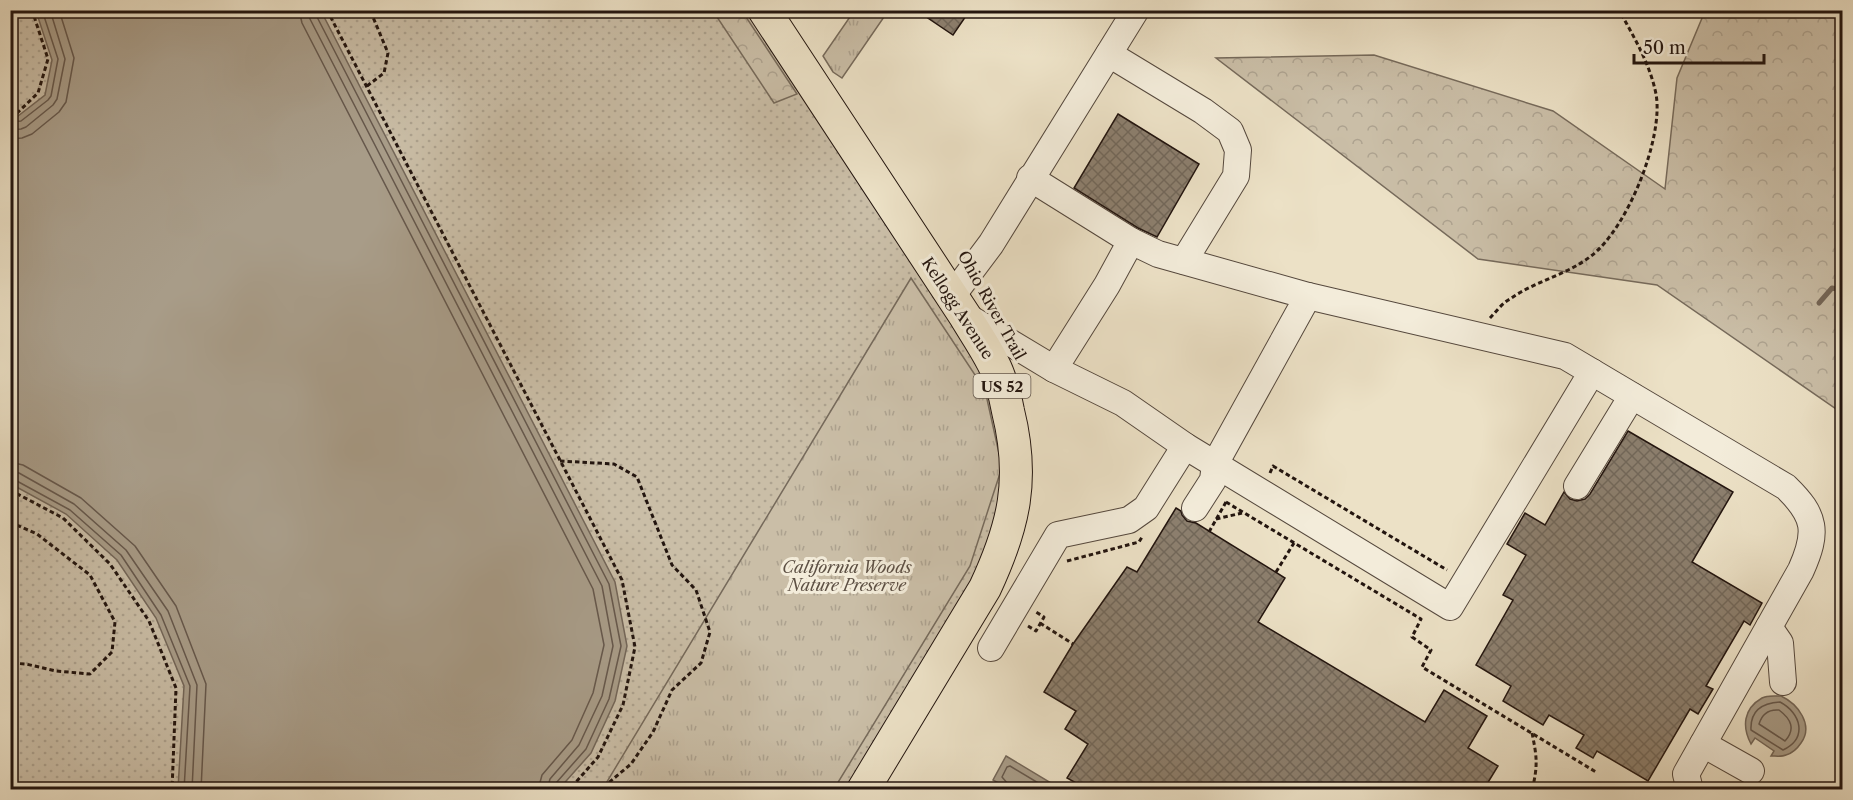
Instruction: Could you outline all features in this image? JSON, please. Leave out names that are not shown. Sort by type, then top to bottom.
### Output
[{"type":"main road","name":"Kellogg Avenue","points":[[764,10],[994,364],[1003,388],[1015,437],[1016,487],[1009,528],[999,559],[985,588],[863,789]]},
{"type":"street","points":[[1136,10],[1030,178],[958,306],[1054,369],[1123,404],[1185,446],[1450,607],[1592,372]]},
{"type":"street","points":[[1109,54],[1203,111],[1230,131],[1238,150],[1236,176],[1184,261]]},
{"type":"street","points":[[1030,178],[1131,241],[1158,254],[1308,296],[1565,356],[1786,487],[1803,503],[1810,517],[1812,536],[1810,551],[1703,744],[1684,784]]},
{"type":"street","points":[[1054,369],[1107,285],[1131,241]]},
{"type":"street","points":[[1206,514],[1214,480],[1215,464],[1308,296]]},
{"type":"street","points":[[1577,486],[1632,396]]},
{"type":"street","points":[[991,648],[1058,535],[1129,520],[1146,508],[1185,446]]},
{"type":"street","points":[[1769,627],[1780,643],[1783,682]]},
{"type":"street","points":[[1703,744],[1750,771]]},
{"type":"path","points":[[10,114],[15,115],[38,93],[48,59],[32,10]]},
{"type":"path","points":[[327,10],[622,580],[636,647],[623,705],[598,757],[569,789]]},
{"type":"path","points":[[366,87],[384,73],[388,53],[369,10]]},
{"type":"path","points":[[1474,334],[1509,299],[1592,256],[1611,235],[1634,198],[1648,158],[1658,117],[1656,95],[1649,69],[1619,10]]},
{"type":"path","points":[[560,460],[614,464],[637,477],[672,565],[696,590],[710,632],[701,663],[672,690],[648,740],[631,764],[600,789]]},
{"type":"path","points":[[1269,474],[1274,466],[1465,582]]},
{"type":"path","points":[[10,490],[63,518],[110,564],[149,621],[176,688],[172,789]]},
{"type":"path","points":[[1206,514],[1226,502],[1421,619],[1412,637],[1431,650],[1422,667],[1596,772]]},
{"type":"path","points":[[1206,514],[1244,513]]},
{"type":"path","points":[[1206,514],[1209,532]]},
{"type":"path","points":[[10,522],[37,534],[90,575],[115,621],[112,652],[90,674],[10,663]]},
{"type":"path","points":[[1276,572],[1294,543]]},
{"type":"path","points":[[1040,623],[1073,644]]},
{"type":"path","points":[[1532,734],[1537,759],[1532,789]]},
{"type":"green space","points":[[10,11],[764,11],[994,364],[1009,528],[863,789],[11,789]]},
{"type":"green space","points":[[713,11],[742,11],[797,94],[774,103]]},
{"type":"green space","points":[[854,11],[874,11],[884,17],[842,78],[833,72],[823,56]]},
{"type":"green space","points":[[1705,11],[1842,11],[1842,413],[1657,285],[1478,259],[1216,58],[1374,55],[1553,111],[1665,189],[1677,78]]},
{"type":"green space","name":"California Woods Nature Preserve","points":[[911,278],[985,390],[1002,467],[970,566],[834,789],[602,790]]},
{"type":"water","points":[[36,11],[321,11],[615,582],[627,646],[615,701],[591,753],[559,789],[178,789],[184,686],[156,618],[117,560],[66,514],[11,484],[11,116],[18,116],[45,95],[52,60]]},
{"type":"water","points":[[1781,696],[1793,704],[1802,716],[1805,722],[1805,736],[1791,753],[1784,756],[1771,756],[1774,751],[1755,738],[1751,744],[1746,731],[1746,719],[1751,707],[1762,698]]},
{"type":"water","points":[[1006,756],[1061,789],[1009,789],[993,780]]},
{"type":"building","points":[[916,10],[958,10],[966,16],[953,35]]},
{"type":"building","points":[[1118,114],[1199,164],[1157,237],[1138,228],[1074,188]]},
{"type":"building","points":[[1628,431],[1733,492],[1692,562],[1762,603],[1750,625],[1744,621],[1706,686],[1713,689],[1698,714],[1690,709],[1648,781],[1597,751],[1593,758],[1576,748],[1584,735],[1549,715],[1543,725],[1503,701],[1511,686],[1476,665],[1513,600],[1503,595],[1526,555],[1507,544],[1525,513],[1545,525],[1564,492],[1570,499],[1577,501],[1585,499]]},
{"type":"building","points":[[1176,508],[1181,511],[1187,521],[1196,523],[1285,578],[1258,622],[1425,722],[1444,690],[1487,716],[1468,748],[1498,766],[1484,789],[1087,789],[1067,778],[1088,744],[1065,729],[1076,711],[1044,692],[1073,644],[1127,567],[1137,572]]},
{"type":"waterway","points":[[1819,303],[1832,288],[1842,290]]}]
